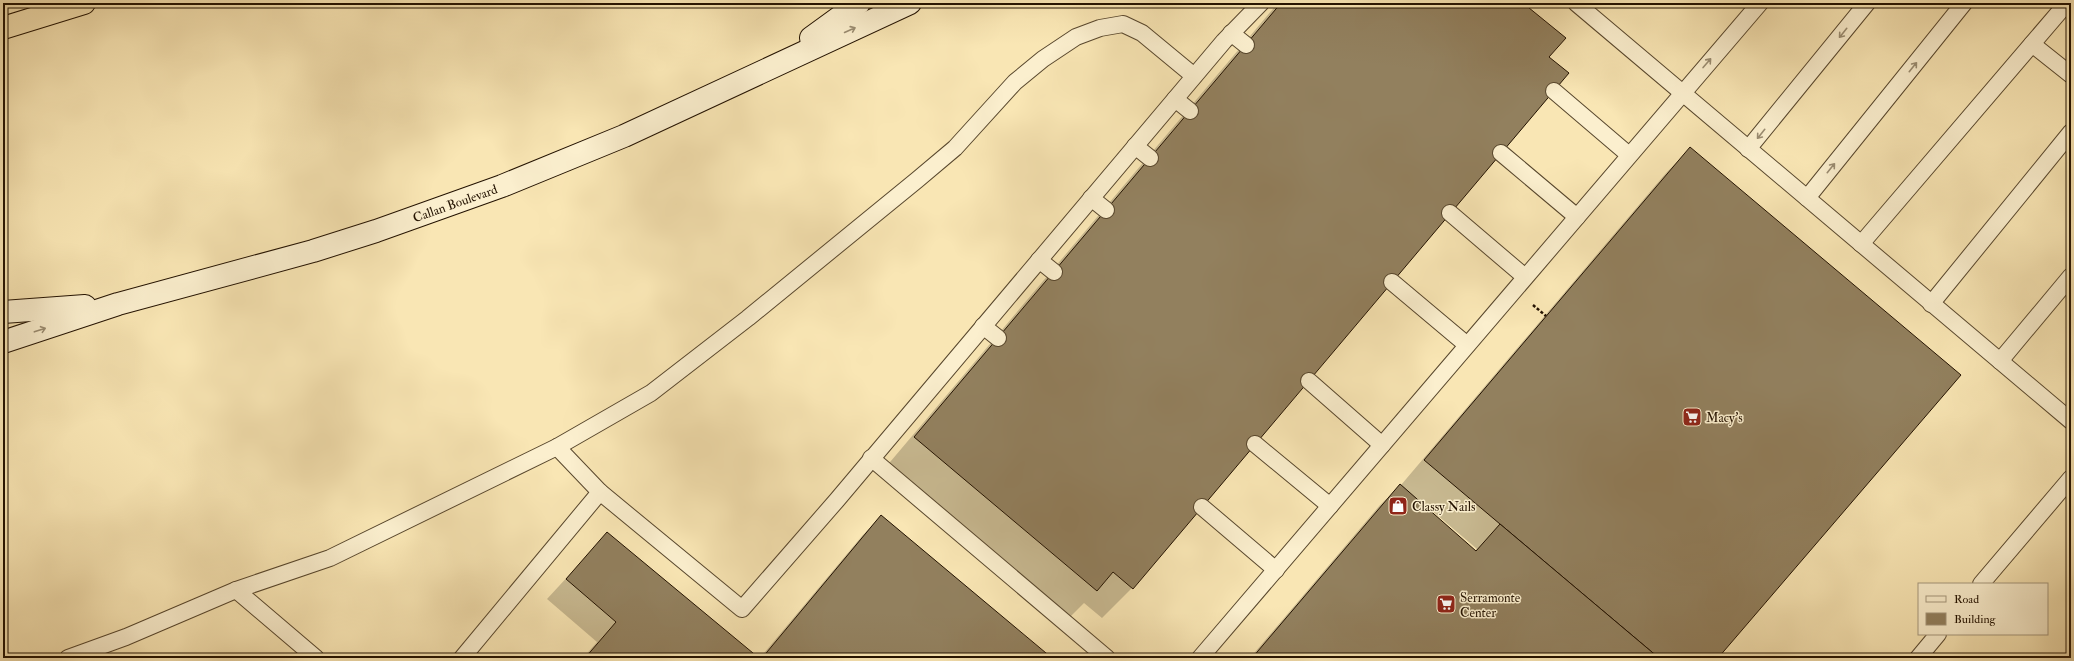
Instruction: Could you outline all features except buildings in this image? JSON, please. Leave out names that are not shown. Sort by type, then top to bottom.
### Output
[{"type":"highway","points":[[3,28],[84,3]]},
{"type":"street","name":"Callan Boulevard","points":[[776,64],[859,3]]},
{"type":"street","name":"Callan Boulevard","points":[[3,342],[118,304],[313,251],[495,188],[624,136],[910,3]]},
{"type":"street","name":"Callan Boulevard","points":[[3,312],[118,304]]},
{"type":"lane","points":[[557,447],[600,492],[742,609],[1175,98],[1231,33],[1261,3]]},
{"type":"lane","points":[[1576,3],[2071,421]]},
{"type":"lane","points":[[1200,658],[1760,3]]},
{"type":"lane","points":[[1748,149],[1867,3]]},
{"type":"lane","points":[[1807,198],[1964,3]]},
{"type":"lane","points":[[1862,244],[2067,3]]},
{"type":"lane","points":[[68,658],[126,637],[236,590],[330,558],[557,447],[650,393],[748,318],[955,148],[1015,82],[1043,59],[1076,37],[1100,28],[1123,24],[1142,33],[1194,76]]},
{"type":"lane","points":[[1231,33],[1246,45]]},
{"type":"lane","points":[[2032,44],[2071,76]]},
{"type":"lane","points":[[1554,91],[1629,155]]},
{"type":"lane","points":[[1175,98],[1190,111]]},
{"type":"lane","points":[[1932,304],[2071,132]]},
{"type":"lane","points":[[1135,146],[1150,158]]},
{"type":"lane","points":[[1501,153],[1577,217]]},
{"type":"lane","points":[[1091,198],[1106,210]]},
{"type":"lane","points":[[1450,214],[1525,277]]},
{"type":"lane","points":[[1039,260],[1054,272]]},
{"type":"lane","points":[[2000,361],[2071,276]]},
{"type":"lane","points":[[1392,282],[1467,346]]},
{"type":"lane","points":[[983,326],[998,338]]},
{"type":"lane","points":[[1308,381],[1382,445]]},
{"type":"lane","points":[[1255,444],[1330,506]]},
{"type":"lane","points":[[871,458],[1107,658]]},
{"type":"lane","points":[[1982,583],[2071,478]]},
{"type":"lane","points":[[462,658],[600,492]]},
{"type":"lane","points":[[1202,507],[1276,570]]},
{"type":"lane","points":[[236,590],[316,658]]},
{"type":"lane","points":[[1918,658],[1937,635]]},
{"type":"place","name":"Macy's","points":[[1692,417]]},
{"type":"place","name":"Classy Nails","points":[[1398,506]]},
{"type":"place","name":"Serramonte Center","points":[[1446,604]]}]
